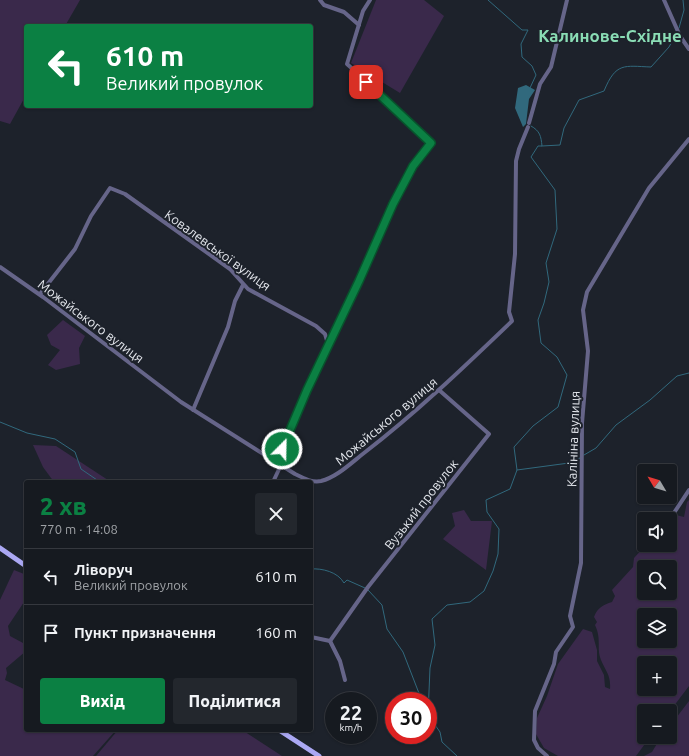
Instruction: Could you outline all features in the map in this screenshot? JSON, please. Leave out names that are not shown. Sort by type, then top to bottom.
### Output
[{"type":"main road","points":[[0,548],[24,565]]},
{"type":"main road","points":[[282,732],[319,756]]},
{"type":"street","points":[[320,0],[324,5],[344,12],[359,24]]},
{"type":"street","points":[[277,461],[328,344],[359,281],[393,204],[413,166],[431,143],[396,108],[347,64],[363,11],[370,0]]},
{"type":"street","name":"Можайського вулиця","points":[[313,481],[319,482],[332,478],[385,437],[440,390],[512,321],[509,312],[515,254],[516,161],[540,84],[551,67],[567,0]]},
{"type":"street","points":[[664,0],[680,36],[689,49]]},
{"type":"street","name":"Калініна вулиця","points":[[547,756],[538,748],[534,740],[535,711],[554,664],[556,652],[573,627],[570,616],[581,563],[582,423],[588,351],[583,310],[587,292],[649,188],[689,139]]},
{"type":"street","name":"Ковалевської вулиця","points":[[40,294],[75,249],[91,216],[110,188],[125,194],[230,269],[241,279],[243,285],[259,296],[316,326],[325,334],[328,344]]},
{"type":"street","name":"Можайського вулиця","points":[[0,267],[40,294],[193,410],[277,461],[281,465],[308,480]]},
{"type":"street","points":[[193,410],[228,327],[235,301],[243,285]]},
{"type":"street","name":"Вузький провулок","points":[[330,641],[368,587],[489,434],[440,390]]},
{"type":"street","points":[[274,480],[281,465]]},
{"type":"street","points":[[675,512],[689,490]]},
{"type":"street","points":[[313,637],[330,641],[340,661],[345,680]]},
{"type":"shaded area","points":[[0,0],[80,0],[66,24],[24,24],[24,99],[10,124],[0,121]]},
{"type":"shaded area","points":[[376,0],[424,0],[444,16],[400,93],[351,63]]},
{"type":"shaded area","points":[[63,320],[85,336],[79,348],[80,364],[56,370],[48,365],[60,350],[51,345],[47,335]]},
{"type":"shaded area","points":[[33,445],[56,446],[108,480],[53,480],[43,467]]},
{"type":"shaded area","points":[[689,500],[689,686],[675,704],[637,704],[637,744],[645,744],[636,756],[558,756],[544,748],[536,734],[537,718],[547,696],[558,664],[583,629],[592,632],[597,650],[597,661],[604,675],[605,687],[610,689],[609,677],[599,652],[598,635],[595,625],[597,622],[594,617],[601,607],[612,602],[615,596],[612,590],[633,567],[634,558],[640,552],[677,552],[677,515],[684,517],[687,502]]},
{"type":"shaded area","points":[[464,510],[471,521],[492,521],[486,570],[443,539],[455,526],[452,513]]},
{"type":"shaded area","points":[[14,570],[24,574],[24,602],[8,626],[10,636],[24,643],[24,653],[6,668],[7,673],[5,680],[24,689],[24,732],[114,732],[93,756],[0,756],[0,600]]},
{"type":"shaded area","points":[[689,701],[689,756],[644,756],[652,752],[657,744],[677,744],[677,717]]},
{"type":"shaded area","points":[[116,732],[245,732],[282,756],[96,756]]},
{"type":"water","points":[[526,85],[535,90],[529,99],[526,124],[523,127],[515,108],[518,88]]},
{"type":"waterway","points":[[488,0],[522,30],[528,30],[521,44],[522,57],[532,66],[536,75],[530,88]]},
{"type":"waterway","points":[[679,28],[684,10],[683,0]]},
{"type":"waterway","points":[[542,146],[560,145],[564,128],[579,100],[604,91],[608,82],[617,70],[634,66],[651,67],[669,47],[676,34]]},
{"type":"waterway","points":[[457,756],[442,742],[440,732],[428,715],[430,668],[435,645],[432,619],[447,605],[470,602],[484,591],[493,571],[498,554],[499,529],[487,512],[486,500],[510,489],[517,470],[514,447],[533,426],[558,407],[567,375],[557,357],[541,343],[538,320],[549,282],[546,263],[557,229],[555,190],[531,157],[538,146],[542,146],[540,134],[531,126]]},
{"type":"waterway","points":[[584,455],[596,448],[616,425],[650,400],[677,376],[689,373]]},
{"type":"waterway","points":[[0,422],[27,433],[55,439],[75,452],[81,469],[97,480]]},
{"type":"waterway","points":[[517,470],[569,463],[580,458]]},
{"type":"waterway","points":[[313,569],[320,569],[334,573],[344,583],[347,580],[365,588]]},
{"type":"waterway","points":[[368,590],[382,605],[387,629],[403,652],[419,692]]},
{"type":"district","name":"Калинове-Східне","points":[[610,36]]},
{"type":"route","points":[[282,449],[307,390],[359,281],[393,204],[413,166],[431,143],[396,108],[366,82]]}]
